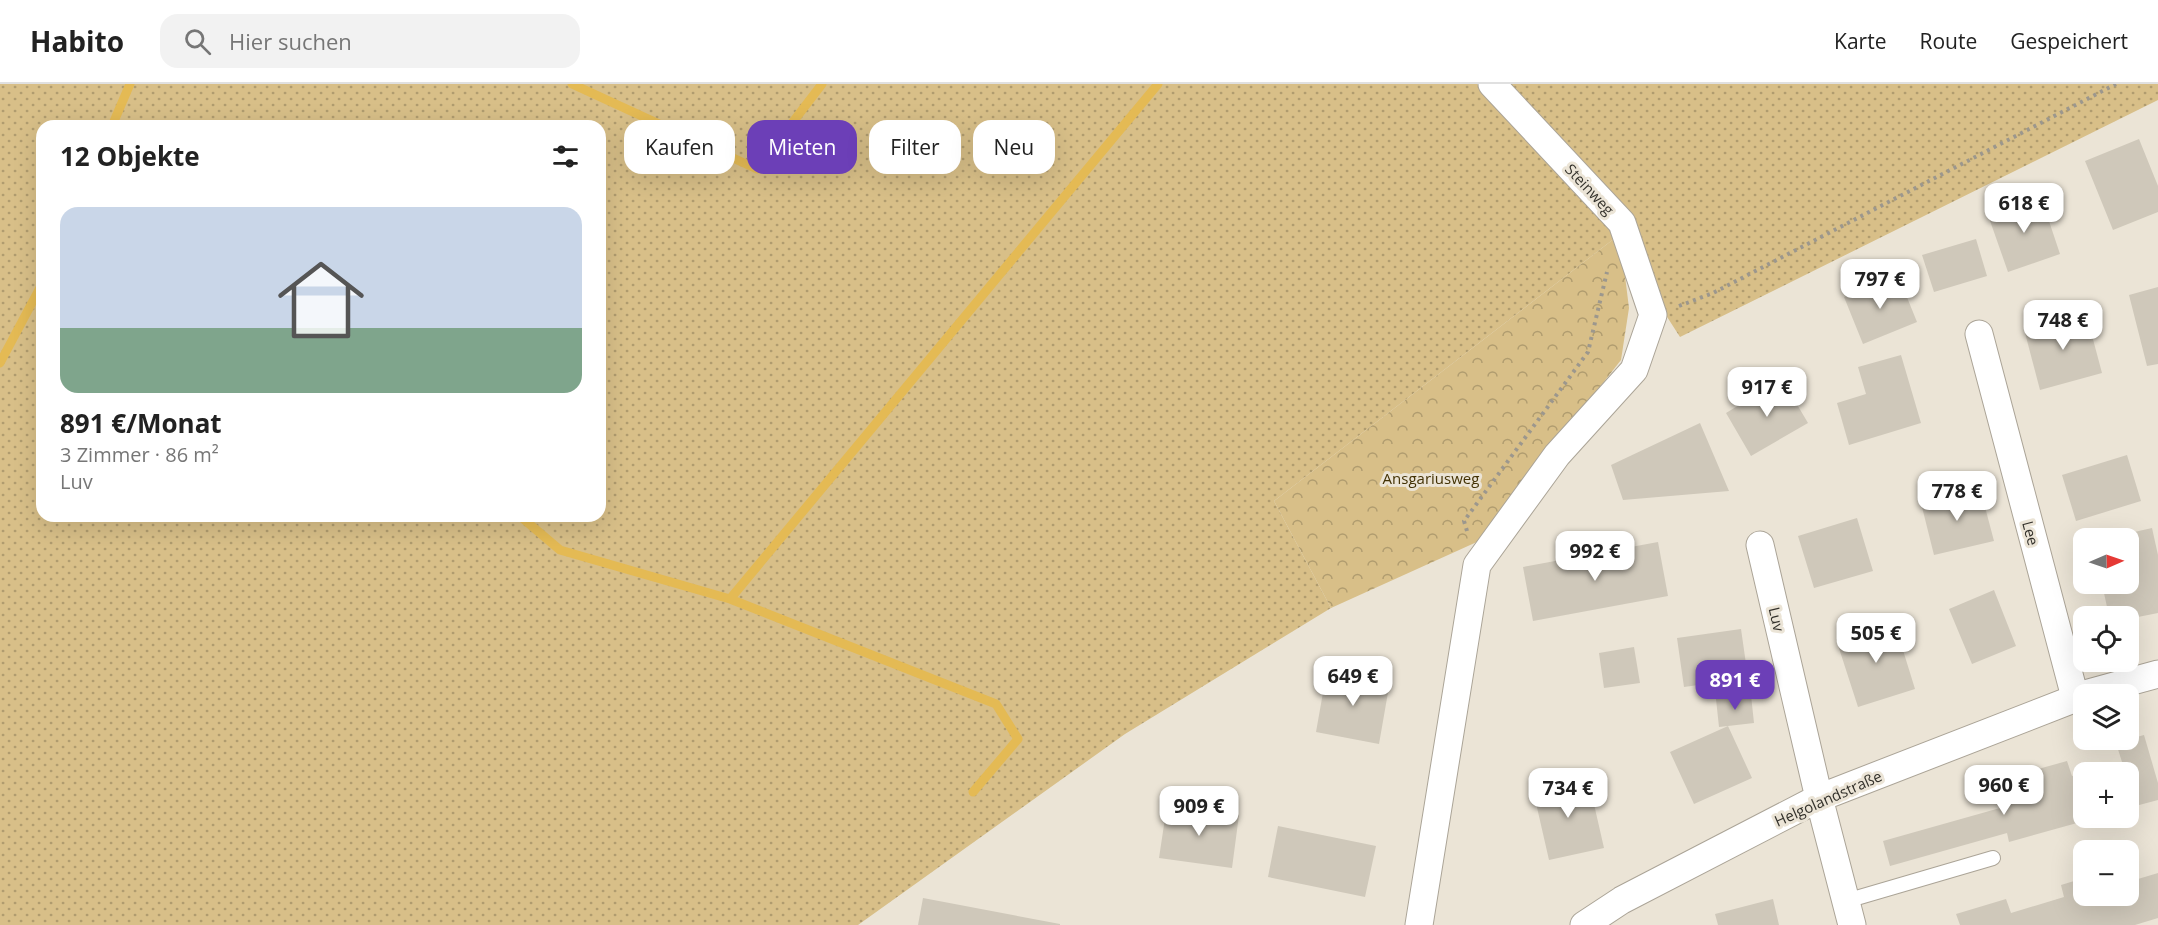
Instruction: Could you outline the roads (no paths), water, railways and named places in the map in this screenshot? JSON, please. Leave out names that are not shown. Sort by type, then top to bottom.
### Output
[{"type":"street","name":"Steinweg","points":[[1419,925],[1477,565],[1557,454],[1634,370],[1653,315],[1622,223],[1492,84]]},
{"type":"street","name":"Lee","points":[[1979,334],[2078,684]]},
{"type":"street","name":"Luv","points":[[1760,545],[1819,798],[1849,913]]},
{"type":"street","name":"Helgolandstraße","points":[[2123,684],[2158,674]]},
{"type":"street","name":"Helgolandstraße","points":[[1584,925],[1622,900],[1819,798],[2073,699]]},
{"type":"lane","points":[[1849,913],[1993,858]]},
{"type":"waterway","points":[[115,120],[130,84]]},
{"type":"waterway","points":[[572,84],[757,169],[822,84]]},
{"type":"waterway","points":[[527,522],[560,550],[730,599],[1158,84]]},
{"type":"waterway","points":[[0,363],[36,295]]},
{"type":"waterway","points":[[730,599],[996,704],[1018,739],[973,792]]},
{"type":"park label","name":"Ansgariusweg","points":[[1431,478]]}]
